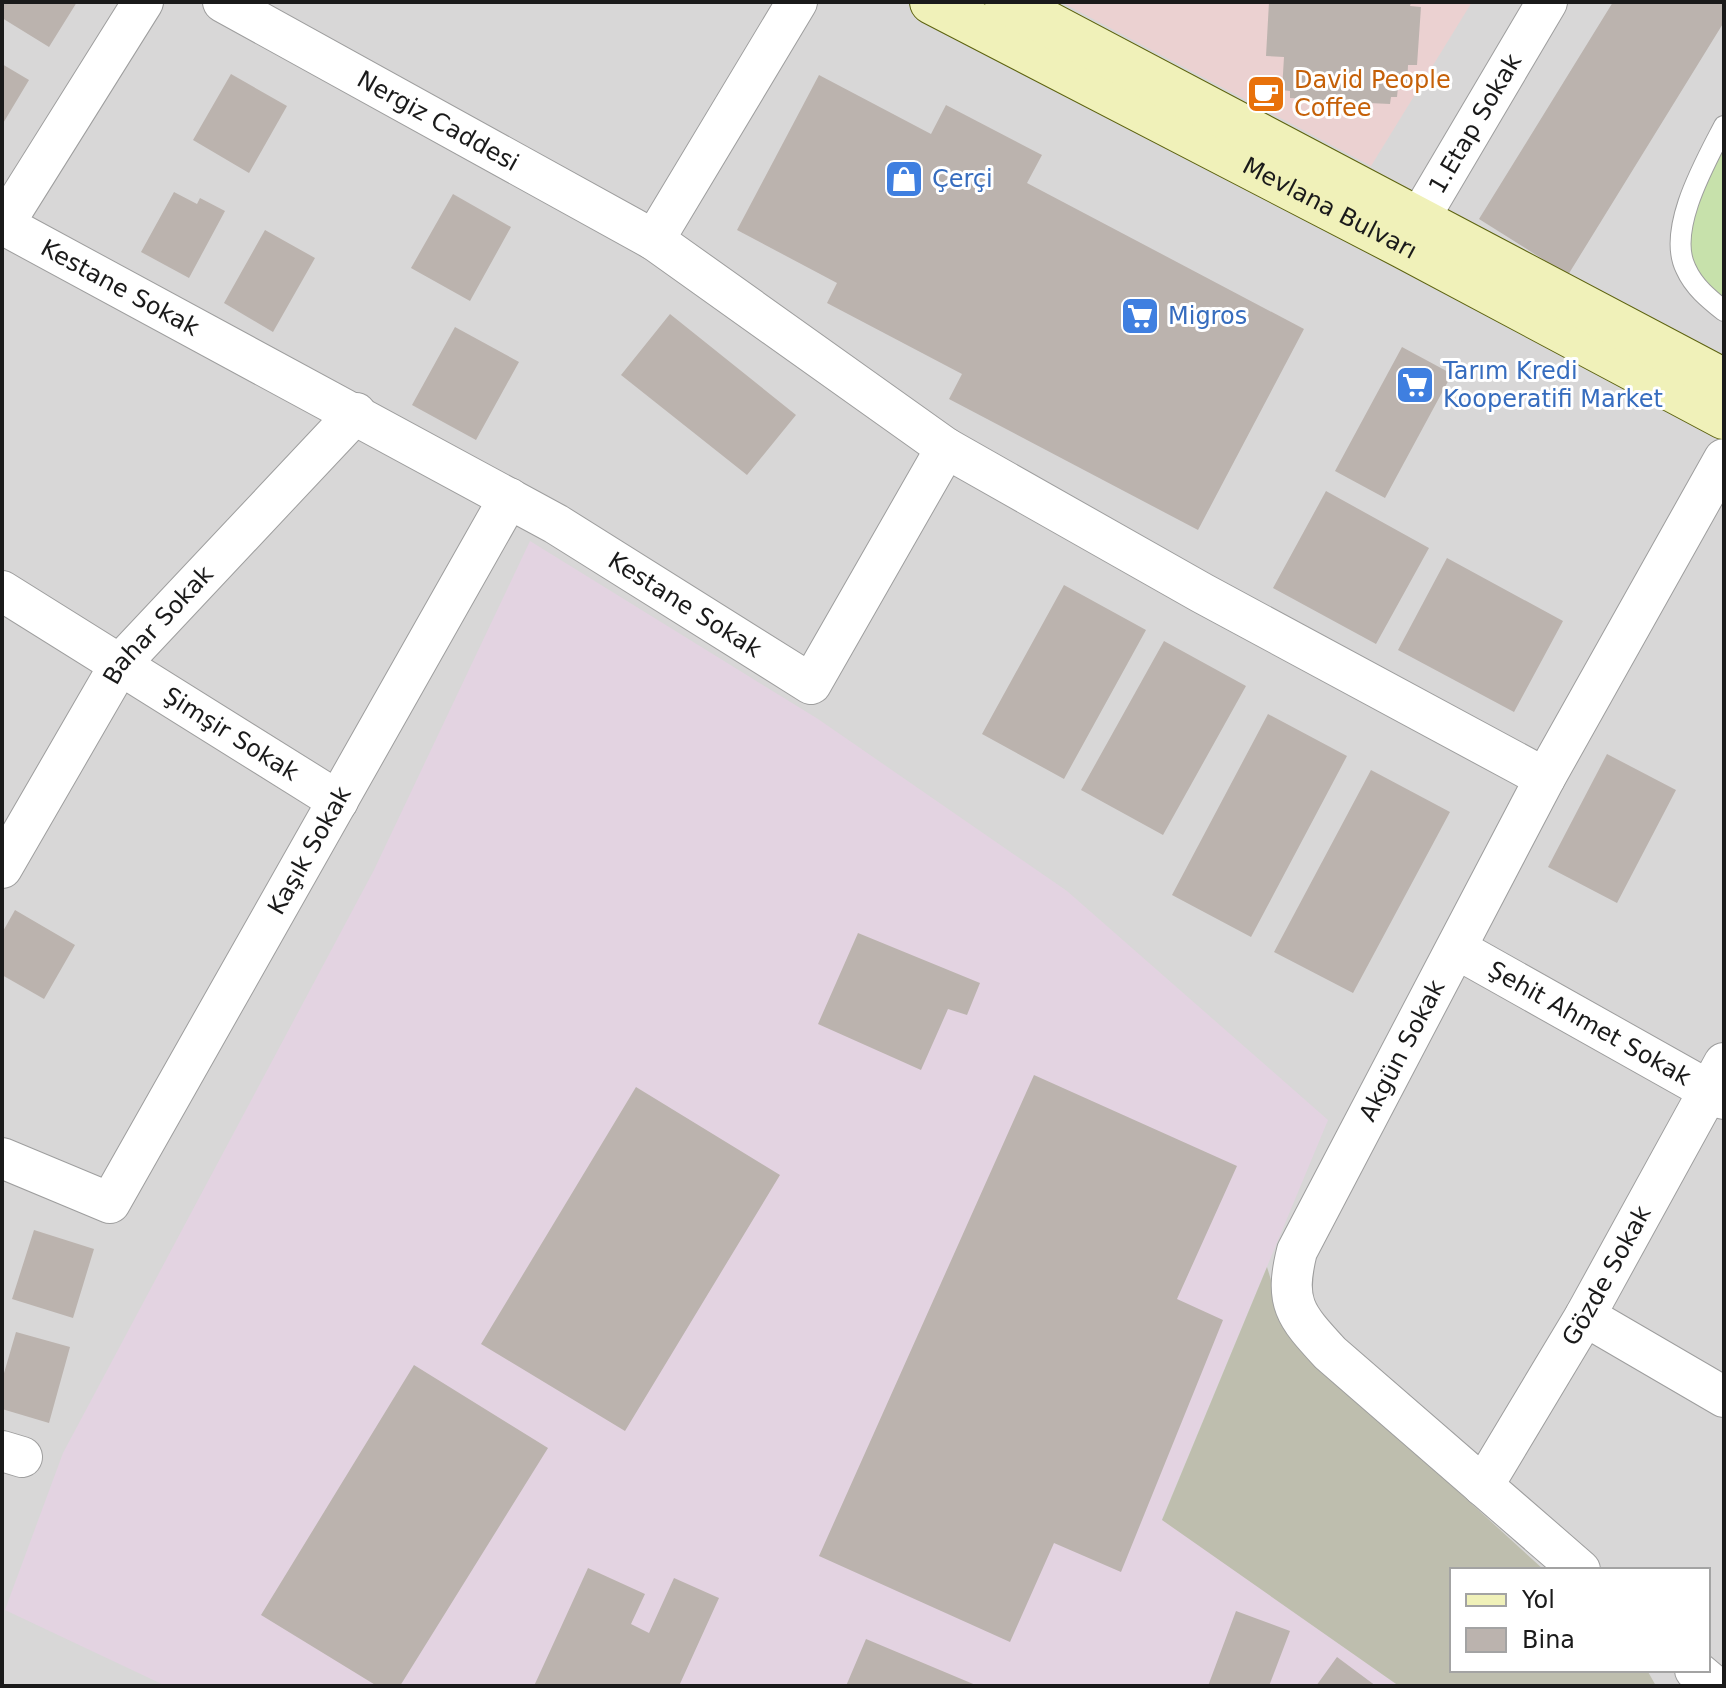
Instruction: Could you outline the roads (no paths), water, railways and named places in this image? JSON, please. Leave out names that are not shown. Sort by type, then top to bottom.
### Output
[{"type":"street","points":[[3,226],[143,2]]},
{"type":"street","name":"Nergiz Caddesi","points":[[223,2],[654,240]]},
{"type":"street","points":[[797,2],[654,240],[946,448],[1202,593],[1545,778]]},
{"type":"street","name":"Mevlana Bulvarı","points":[[932,2],[1724,381]]},
{"type":"street","name":"Mevlana Bulvarı","points":[[1007,2],[1086,44],[1411,232],[1724,417]]},
{"type":"street","points":[[1028,2],[1086,44]]},
{"type":"street","name":"1.Etap Sokak","points":[[1411,232],[1547,2]]},
{"type":"street","name":"Kestane Sokak","points":[[3,226],[356,413],[556,524],[811,684],[946,448]]},
{"type":"street","name":"Bahar Sokak","points":[[2,868],[120,664],[356,413]]},
{"type":"street","name":"Akgün Sokak","points":[[1578,1568],[1330,1353],[1306,1326],[1292,1302],[1290,1280],[1297,1251],[1545,778],[1724,459]]},
{"type":"street","name":"Kaşık Sokak","points":[[2,1158],[110,1203],[509,498]]},
{"type":"street","name":"Şimşir Sokak","points":[[2,591],[338,801]]},
{"type":"street","name":"Şehit Ahmet Sokak","points":[[1457,949],[1719,1084]]},
{"type":"street","name":"Gözde Sokak","points":[[1483,1486],[1719,1084]]},
{"type":"street","points":[[1585,1316],[1724,1397]]},
{"type":"street","points":[[1697,1672],[1714,1686]]},
{"type":"lane","points":[[1724,126],[1689,201],[1680,240],[1684,267],[1700,291],[1724,311]]},
{"type":"place","name":"David People Coffee","points":[[1266,94]]},
{"type":"place","name":"Çerçi","points":[[904,179]]},
{"type":"place","name":"Migros","points":[[1140,316]]},
{"type":"place","name":"Tarım Kredi Kooperatifi Market","points":[[1415,385]]}]
